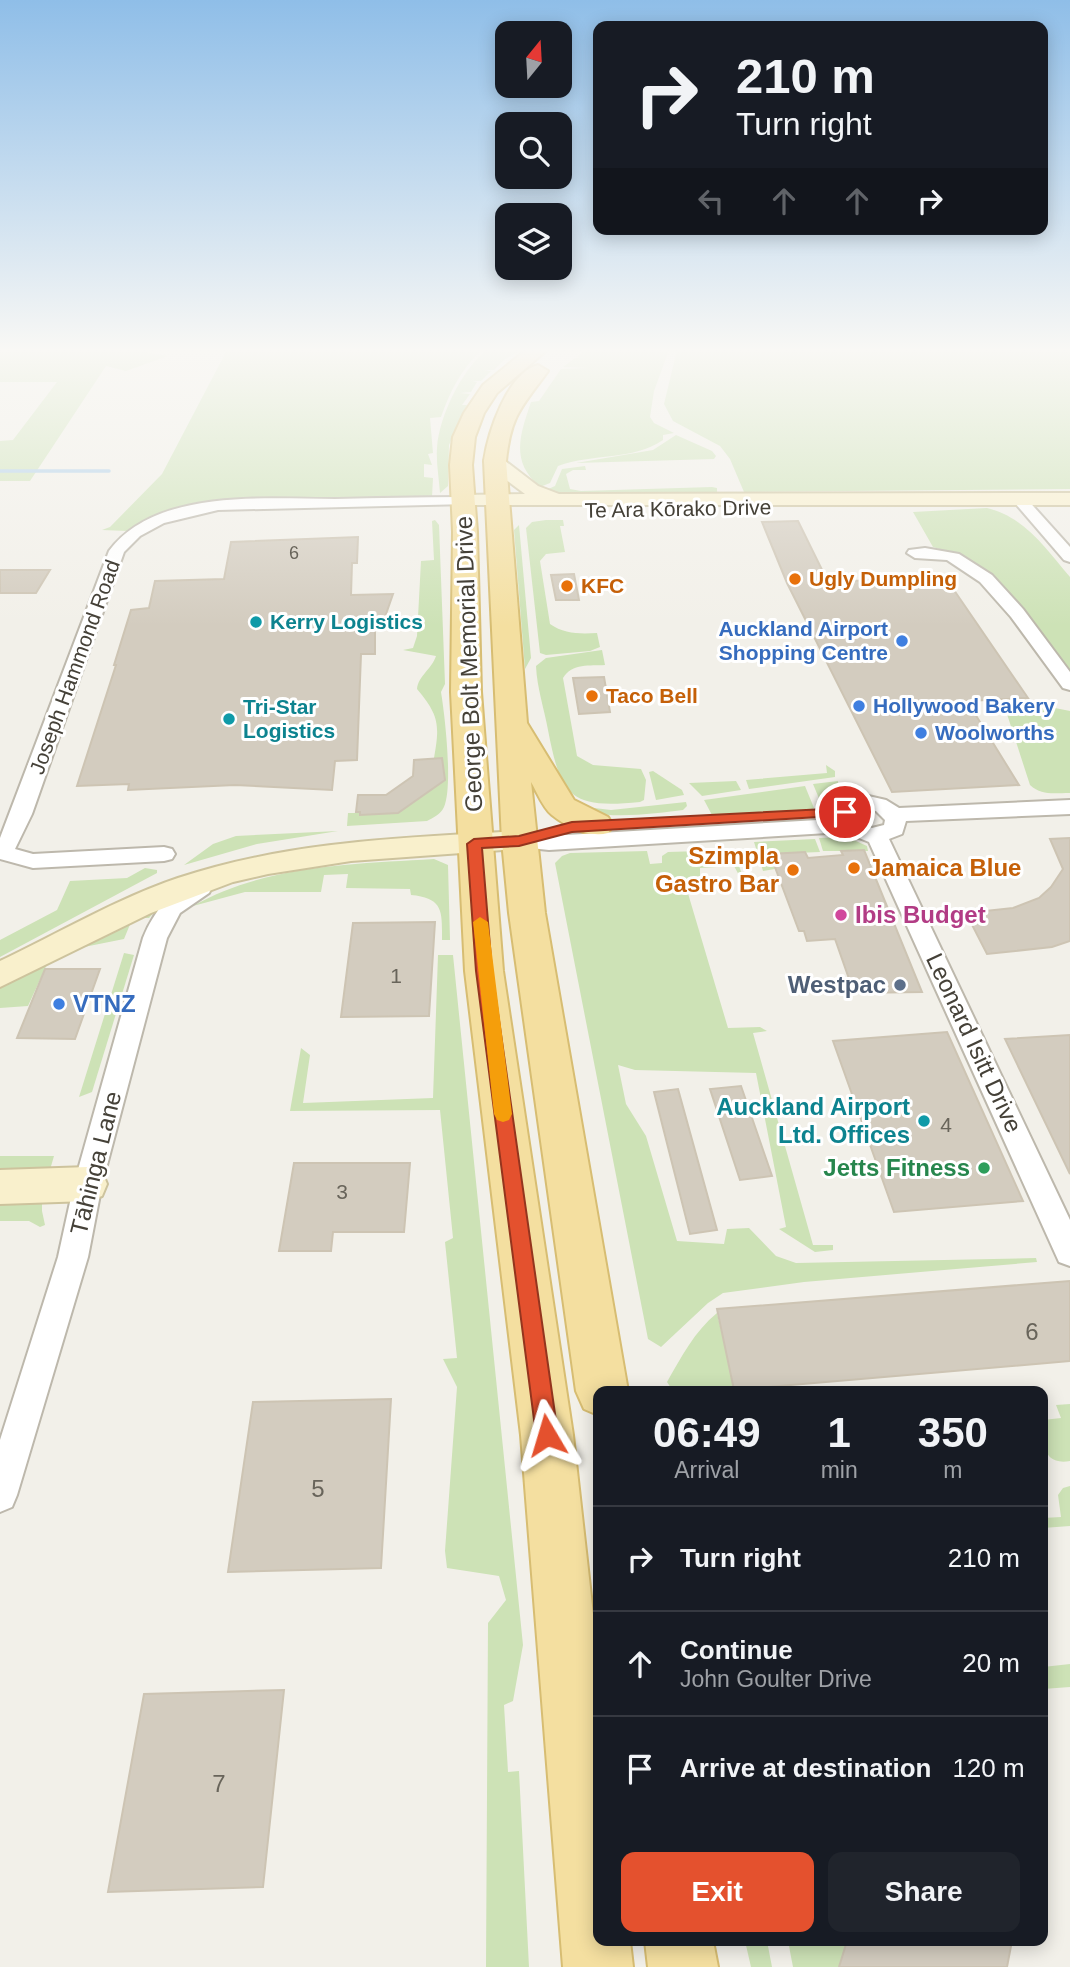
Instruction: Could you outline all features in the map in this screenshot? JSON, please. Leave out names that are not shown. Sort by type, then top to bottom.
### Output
[{"type":"main road","name":"George Bolt Memorial Drive","points":[[465,442],[462,450],[466,692],[489,831],[538,993],[601,1386]]},
{"type":"main road","name":"George Bolt Memorial Drive","points":[[497,442],[493,461],[512,722],[489,831],[484,971],[547,1435],[593,1915]]},
{"type":"main road","points":[[512,722],[562,807],[596,825]]},
{"type":"main road","name":"George Bolt Memorial Drive","points":[[596,1946],[598,1967]]},
{"type":"main road","points":[[680,1946],[683,1967]]},
{"type":"street","points":[[493,461],[539,495],[569,501]]},
{"type":"street","name":"Te Ara Kōrako Drive","points":[[496,506],[569,501],[804,498],[859,501],[1070,499]]},
{"type":"street","points":[[1020,500],[1070,557]]},
{"type":"street","name":"Te Ara Kōrako Drive","points":[[496,506],[816,505],[859,501]]},
{"type":"street","points":[[464,506],[496,506]]},
{"type":"street","name":"Joseph Hammond Road","points":[[0,852],[11,839],[117,551],[125,540],[139,530],[183,513],[219,510],[464,506]]},
{"type":"street","points":[[915,553],[941,554],[966,564],[1018,612],[1070,684]]},
{"type":"street","points":[[0,975],[167,894],[239,872],[334,853],[489,831],[596,825],[847,819],[860,833],[877,836],[894,829],[896,820],[894,815],[879,804],[864,802],[851,805],[847,819]]},
{"type":"street","points":[[894,815],[1070,807]]},
{"type":"street","points":[[0,966],[146,889],[203,866],[263,849],[320,839],[448,830],[464,822],[489,831],[549,843],[847,819]]},
{"type":"street","name":"Leonard Isitt Drive","points":[[877,836],[1068,1243]]},
{"type":"street","points":[[0,852],[33,861],[164,854]]},
{"type":"street","name":"Tāhinga Lane","points":[[0,1495],[73,1257],[88,1184],[155,938],[163,918],[176,902],[204,886],[239,872]]},
{"type":"street","points":[[0,1187],[88,1184]]},
{"type":"green space","points":[[0,442],[56,442],[30,481],[0,481]]},
{"type":"green space","points":[[179,442],[432,442],[433,453],[428,454],[432,465],[424,464],[424,477],[433,478],[432,497],[226,500],[171,510],[127,531],[102,530],[110,527],[162,474]]},
{"type":"green space","points":[[438,442],[450,442],[448,486],[440,493]]},
{"type":"green space","points":[[521,442],[660,442],[639,451],[558,466],[550,483],[540,487],[524,467]]},
{"type":"green space","points":[[666,442],[691,442],[712,451],[716,456],[714,459],[576,463],[653,450]]},
{"type":"green space","points":[[712,442],[1070,442],[1070,489],[744,492],[730,459],[720,446]]},
{"type":"green space","points":[[585,466],[586,470],[573,470],[566,474],[570,489],[581,491],[712,487],[717,488],[717,492],[567,495],[546,490],[555,486],[562,469]]},
{"type":"green space","points":[[987,508],[1024,526],[1070,577],[1070,673],[960,555],[933,547],[913,512]]},
{"type":"green space","points":[[435,520],[439,525],[445,684],[441,692],[448,768],[447,797],[439,814],[427,821],[347,826],[348,813],[398,813],[445,780],[442,759],[434,758],[437,729],[434,714],[417,689],[436,656],[403,650],[413,648],[417,636],[421,561],[434,560],[432,521]]},
{"type":"green space","points":[[563,520],[564,526],[560,526],[565,552],[546,554],[540,561],[550,624],[572,633],[597,633],[600,647],[590,651],[546,655],[540,653],[526,528],[532,522]]},
{"type":"green space","points":[[519,525],[531,658],[525,669],[514,530]]},
{"type":"green space","points":[[602,650],[605,665],[576,668],[563,678],[577,756],[593,765],[641,769],[646,780],[644,800],[640,802],[598,803],[573,794],[564,784],[553,753],[536,666],[546,658]]},
{"type":"green space","points":[[1050,707],[1070,711],[1070,793],[1044,792],[1030,785],[1006,711]]},
{"type":"green space","points":[[826,765],[835,771],[835,777],[749,789],[746,780],[827,773]]},
{"type":"green space","points":[[653,771],[682,790],[684,795],[656,800],[649,772]]},
{"type":"green space","points":[[736,781],[741,790],[702,796],[689,783]]},
{"type":"green space","points":[[838,781],[839,803],[823,808],[813,784]]},
{"type":"green space","points":[[805,786],[814,808],[811,810],[712,815],[704,800]]},
{"type":"green space","points":[[686,802],[687,806],[683,810],[628,815],[598,814],[577,806],[611,810]]},
{"type":"green space","points":[[338,831],[257,844],[184,865],[213,844],[236,836]]},
{"type":"green space","points":[[847,837],[867,846],[868,851],[823,851],[819,838]]},
{"type":"green space","points":[[815,839],[820,852],[770,854],[775,869],[763,871],[754,842]]},
{"type":"green space","points":[[733,850],[742,874],[740,877],[734,866],[700,868],[700,876],[684,880],[728,1028],[760,1027],[767,1031],[753,1033],[813,1245],[833,1245],[833,1250],[815,1252],[779,1229],[786,1227],[756,1073],[635,1070],[618,1065],[626,1104],[646,1136],[677,1241],[724,1244],[727,1229],[749,1228],[776,1256],[796,1263],[1036,1258],[1037,1262],[804,1282],[723,1293],[708,1303],[661,1347],[648,1339],[555,863],[570,853],[647,851],[650,864],[662,863],[662,856],[668,852]]},
{"type":"green space","points":[[434,859],[448,865],[450,940],[442,940],[441,914],[430,899],[411,895],[410,889],[346,888],[348,874],[324,875],[321,892],[245,892],[193,906],[220,892],[279,874],[341,865]]},
{"type":"green space","points":[[145,868],[157,870],[157,873],[0,957],[0,940],[57,910],[70,881],[127,878]]},
{"type":"green space","points":[[160,906],[149,918],[131,922],[124,939],[84,947],[48,962],[28,1006],[0,1008],[0,983]]},
{"type":"green space","points":[[124,953],[134,955],[92,1092],[79,1097]]},
{"type":"green space","points":[[438,955],[453,955],[523,1645],[513,1701],[504,1705],[508,1772],[519,1771],[529,1967],[486,1967],[488,1623],[506,1600],[499,1576],[447,1568],[445,1551],[457,1387],[443,1359],[457,1358],[445,1242],[453,1238],[440,1110],[290,1111],[301,1048],[310,1055],[303,1103],[433,1098]]},
{"type":"green space","points":[[0,1156],[54,1156],[47,1180],[0,1175]]},
{"type":"green space","points":[[42,1197],[45,1225],[40,1227],[29,1221],[0,1221],[0,1200]]},
{"type":"green space","points":[[717,1313],[734,1386],[670,1386],[667,1382],[683,1354]]},
{"type":"green space","points":[[1070,1404],[1070,1461],[1054,1460],[1048,1453],[1048,1419],[1061,1418],[1056,1405]]},
{"type":"green space","points":[[1070,1486],[1070,1526],[1048,1528],[1048,1518],[1061,1517],[1058,1495],[1063,1488]]},
{"type":"green space","points":[[1070,1664],[1070,1687],[1048,1689],[1048,1666]]},
{"type":"green space","points":[[746,1946],[768,1946],[772,1967],[751,1967]]},
{"type":"green space","points":[[789,1946],[845,1946],[839,1967],[793,1967]]},
{"type":"building","name":"Auckland Airport Shopping Centre","points":[[798,521],[828,582],[945,577],[1028,698],[967,701],[1019,785],[892,792],[787,583],[762,522]]},
{"type":"building","points":[[358,537],[357,563],[352,563],[351,595],[393,594],[385,617],[387,627],[375,627],[375,654],[361,654],[357,760],[335,761],[332,790],[235,785],[128,790],[129,784],[77,786],[131,610],[149,608],[155,581],[224,579],[231,542]]},
{"type":"building","points":[[0,570],[50,570],[36,593],[0,593]]},
{"type":"building","name":"KFC","points":[[574,574],[579,600],[556,600],[551,575]]},
{"type":"building","name":"Taco Bell","points":[[604,677],[610,712],[579,714],[573,678]]},
{"type":"building","points":[[442,758],[445,780],[398,813],[360,815],[360,812],[356,812],[358,795],[386,795],[413,776],[414,760]]},
{"type":"building","points":[[1070,838],[1070,941],[1052,947],[987,954],[966,913],[1013,908],[1039,898],[1051,887],[1063,869],[1050,839]]},
{"type":"building","name":"Ibis Budget","points":[[864,850],[922,992],[854,993],[835,939],[807,941],[804,931],[799,931],[770,854],[805,852],[808,858],[843,855],[841,851]]},
{"type":"building","points":[[435,922],[429,1016],[341,1017],[353,923]]},
{"type":"building","name":"VTNZ","points":[[45,969],[100,969],[75,1039],[17,1038]]},
{"type":"building","name":"Auckland Airport Ltd. Offices","points":[[947,1032],[1023,1201],[894,1212],[833,1041]]},
{"type":"building","points":[[1070,1035],[1070,1174],[1005,1039]]},
{"type":"building","points":[[741,1086],[772,1176],[740,1180],[710,1089]]},
{"type":"building","points":[[678,1089],[717,1230],[690,1234],[654,1092]]},
{"type":"building","points":[[294,1163],[410,1163],[404,1232],[333,1232],[331,1251],[279,1251]]},
{"type":"building","points":[[1070,1281],[1070,1361],[780,1386],[733,1386],[717,1309]]},
{"type":"building","points":[[391,1399],[381,1568],[228,1572],[253,1402]]},
{"type":"building","points":[[284,1690],[263,1887],[108,1892],[144,1694]]},
{"type":"building","points":[[845,1946],[1011,1946],[1007,1967],[839,1967]]},
{"type":"waterway","points":[[0,471],[109,471]]},
{"type":"slow traffic","points":[[480,922],[503,1114]]},
{"type":"place","name":"Ugly Dumpling","points":[[795,579]]},
{"type":"place","name":"KFC","points":[[567,586]]},
{"type":"place","name":"Kerry Logistics","points":[[256,622]]},
{"type":"place","name":"Auckland Airport Shopping Centre","points":[[902,641]]},
{"type":"place","name":"Taco Bell","points":[[592,696]]},
{"type":"place","name":"Hollywood Bakery","points":[[859,706]]},
{"type":"place","name":"Tri-Star Logistics","points":[[229,719]]},
{"type":"place","name":"Woolworths","points":[[921,733]]},
{"type":"place","name":"Jamaica Blue","points":[[854,868]]},
{"type":"place","name":"Szimpla Gastro Bar","points":[[793,870]]},
{"type":"place","name":"Ibis Budget","points":[[841,915]]},
{"type":"place","name":"Westpac","points":[[900,985]]},
{"type":"place","name":"VTNZ","points":[[59,1004]]},
{"type":"place","name":"Auckland Airport Ltd. Offices","points":[[924,1121]]},
{"type":"place","name":"Jetts Fitness","points":[[984,1168]]},
{"type":"route","points":[[547,1435],[484,971],[474,844],[519,841],[548,831],[572,827],[845,812]]}]
